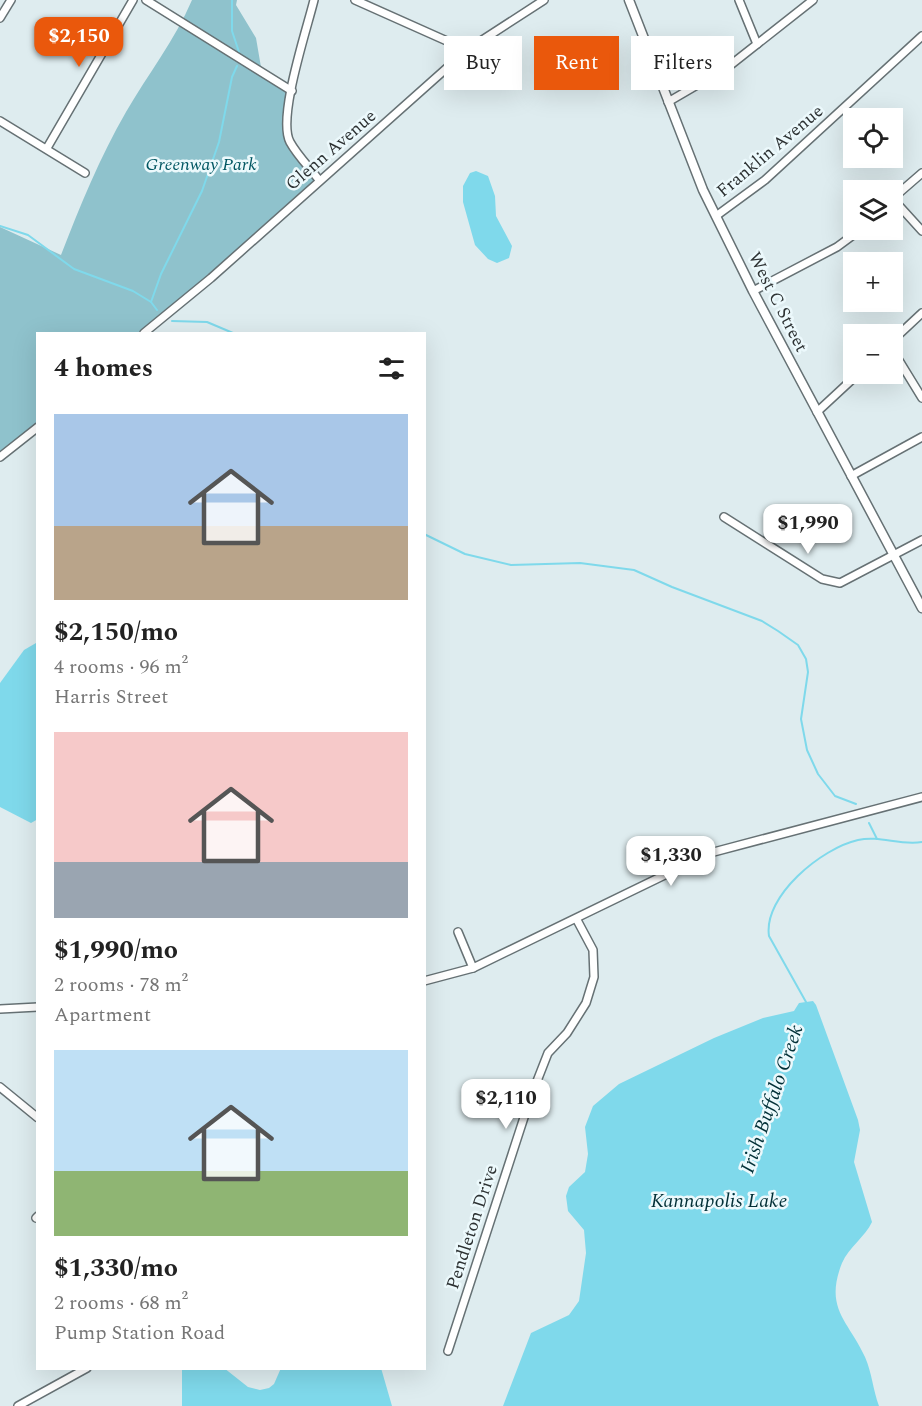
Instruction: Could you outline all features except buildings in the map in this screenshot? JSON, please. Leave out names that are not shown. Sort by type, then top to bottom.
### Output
[{"type":"main road","name":"West C Street","points":[[629,0],[668,102],[716,216],[753,291],[922,608]]},
{"type":"street","points":[[0,18],[11,0]]},
{"type":"street","points":[[47,148],[133,0]]},
{"type":"street","points":[[146,0],[292,91]]},
{"type":"street","points":[[314,0],[292,91],[286,127],[290,141],[319,180]]},
{"type":"street","points":[[355,0],[444,40]]},
{"type":"street","name":"Glenn Avenue","points":[[489,36],[544,0]]},
{"type":"street","points":[[739,0],[757,44]]},
{"type":"street","points":[[668,102],[718,74],[813,0]]},
{"type":"street","name":"Franklin Avenue","points":[[716,216],[765,180],[922,36]]},
{"type":"street","name":"Glenn Avenue","points":[[145,332],[211,278],[444,70]]},
{"type":"street","points":[[0,122],[47,148],[85,173]]},
{"type":"street","points":[[903,190],[922,172]]},
{"type":"street","points":[[903,210],[922,231]]},
{"type":"street","points":[[753,291],[846,240]]},
{"type":"street","points":[[903,331],[922,313]]},
{"type":"street","points":[[903,367],[922,398]]},
{"type":"street","points":[[817,412],[847,384]]},
{"type":"street","points":[[0,457],[36,429]]},
{"type":"street","points":[[851,476],[922,437]]},
{"type":"street","points":[[724,517],[822,579],[840,583],[922,540]]},
{"type":"street","points":[[426,980],[473,968],[577,920],[710,853],[922,797]]},
{"type":"street","name":"Pendleton Drive","points":[[448,1351],[508,1163],[548,1053],[567,1033],[586,1003],[594,977],[593,950],[577,920]]},
{"type":"street","points":[[458,932],[473,968]]},
{"type":"street","points":[[0,1009],[36,1007]]},
{"type":"street","points":[[0,1087],[36,1116]]},
{"type":"street","points":[[18,1406],[83,1370]]},
{"type":"green space","name":"Greenway Park","points":[[192,0],[237,0],[236,5],[256,38],[262,73],[292,91],[290,141],[319,180],[147,332],[36,332],[36,428],[0,457],[0,227],[61,255],[108,146],[126,112],[178,29]]},
{"type":"water","points":[[476,171],[488,176],[495,196],[496,216],[512,246],[509,258],[497,263],[488,259],[475,245],[463,202],[463,186],[470,173]]},
{"type":"water","points":[[36,643],[36,820],[31,823],[0,807],[0,683],[24,650]]},
{"type":"water","name":"Kannapolis Lake","points":[[813,1001],[860,1130],[854,1162],[872,1222],[842,1263],[836,1292],[840,1313],[865,1357],[879,1406],[503,1406],[531,1333],[569,1315],[579,1301],[586,1253],[584,1230],[568,1211],[566,1196],[569,1187],[585,1172],[588,1154],[585,1127],[593,1106],[619,1084],[714,1038],[763,1018],[794,1011],[799,1003]]},
{"type":"water","points":[[182,1370],[227,1370],[248,1387],[260,1390],[274,1384],[280,1370],[382,1370],[392,1406],[182,1406]]},
{"type":"waterway","points":[[232,0],[232,31],[239,52]]},
{"type":"waterway","points":[[151,302],[161,274],[202,191],[219,142],[232,77],[237,66]]},
{"type":"waterway","points":[[0,226],[28,235],[74,269],[133,291],[151,302],[157,310]]},
{"type":"waterway","points":[[172,321],[207,322],[231,332]]},
{"type":"waterway","points":[[426,535],[465,554],[511,565],[580,563],[634,570],[762,621],[778,631],[798,645],[806,659],[808,672],[801,719],[807,750],[818,774],[835,796],[856,804]]},
{"type":"waterway","points":[[869,823],[877,839]]},
{"type":"waterway","name":"Irish Buffalo Creek","points":[[806,1002],[769,936],[770,921],[775,905],[785,890],[812,863],[858,840],[922,842]]}]
